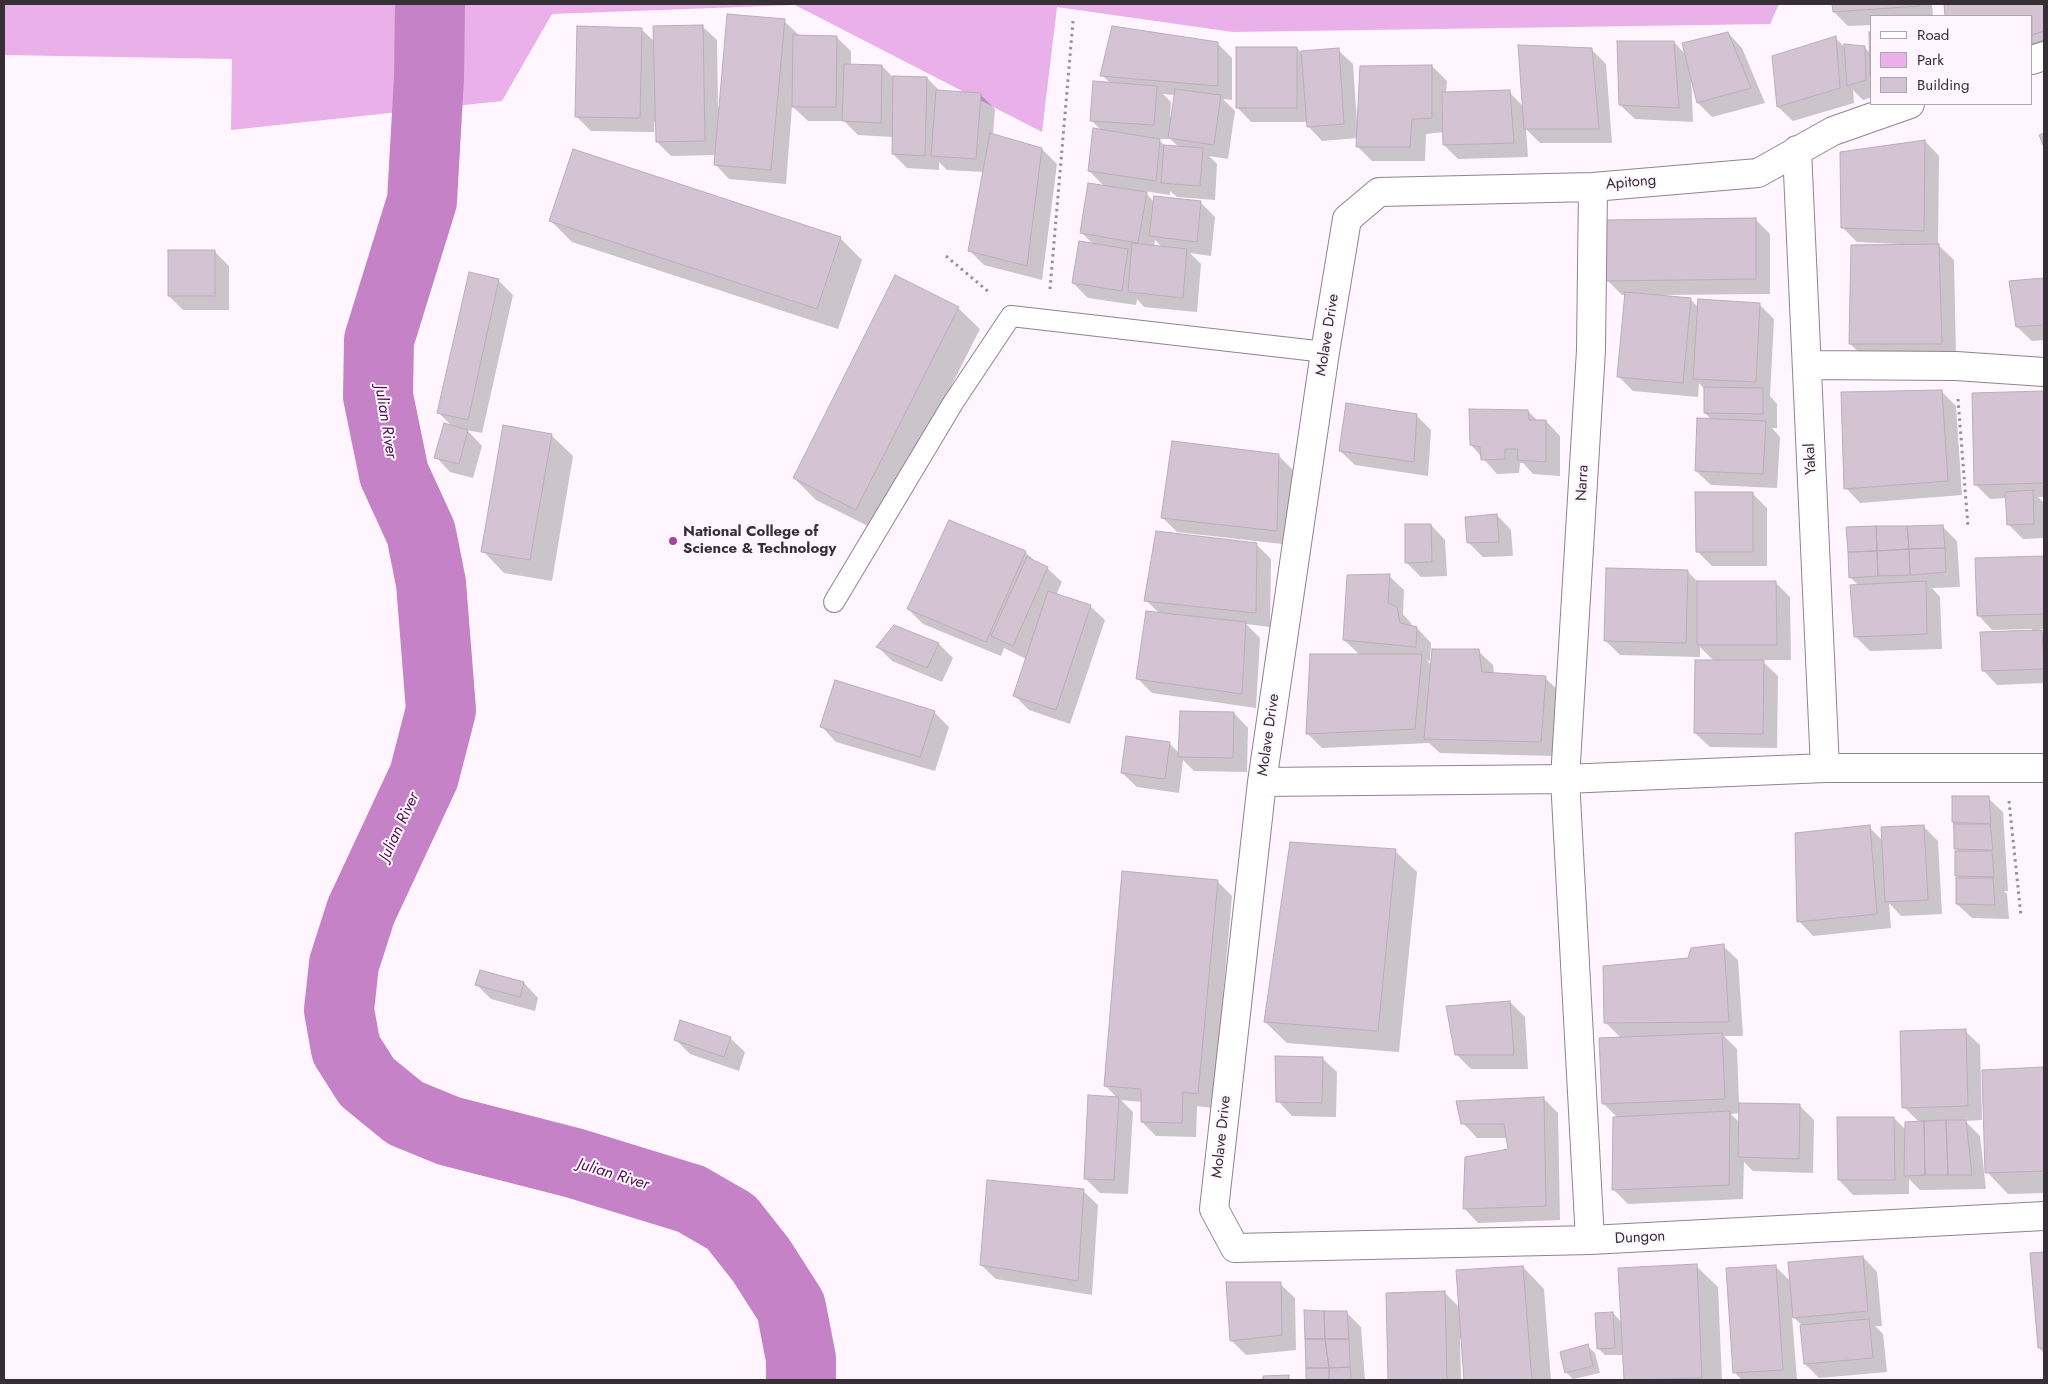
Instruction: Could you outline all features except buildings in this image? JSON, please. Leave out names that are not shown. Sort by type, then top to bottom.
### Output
[{"type":"street","name":"Apitong","points":[[1347,220],[1379,192],[1593,186],[1758,173],[1833,131],[1907,105]]},
{"type":"street","name":"Yakal","points":[[1797,150],[1825,768]]},
{"type":"street","name":"Narra","points":[[1590,1240],[1565,779],[1591,350],[1593,186]]},
{"type":"street","name":"Molave Drive","points":[[1235,1248],[1214,1210],[1262,782],[1325,352],[1347,220]]},
{"type":"street","points":[[1807,365],[1956,366],[2044,372]]},
{"type":"street","points":[[1262,782],[1565,779],[1825,768],[2043,768]]},
{"type":"street","name":"Dungon","points":[[1235,1248],[1590,1240],[2044,1216]]},
{"type":"lane","points":[[834,602],[952,403],[1011,316],[1325,352]]},
{"type":"path","points":[[1048,320],[1073,21]]},
{"type":"path","points":[[946,256],[986,289],[1011,316]]},
{"type":"path","points":[[1956,366],[1968,527]]},
{"type":"path","points":[[2005,768],[2021,916]]},
{"type":"green space","points":[[4,4],[1779,4],[1770,24],[1233,32],[1057,7],[1042,132],[795,5],[552,14],[502,101],[231,130],[232,59],[4,55]]},
{"type":"waterway","name":"Julian River","points":[[430,4],[429,78],[422,201],[379,340],[378,396],[394,474],[421,533],[431,583],[441,710],[424,776],[361,911],[344,964],[339,1010],[346,1049],[367,1082],[405,1113],[449,1131],[574,1163],[691,1199],[731,1222],[761,1260],[791,1307],[801,1359],[801,1380]]},
{"type":"place","name":"National College of Science & Technology","points":[[673,541]]}]
